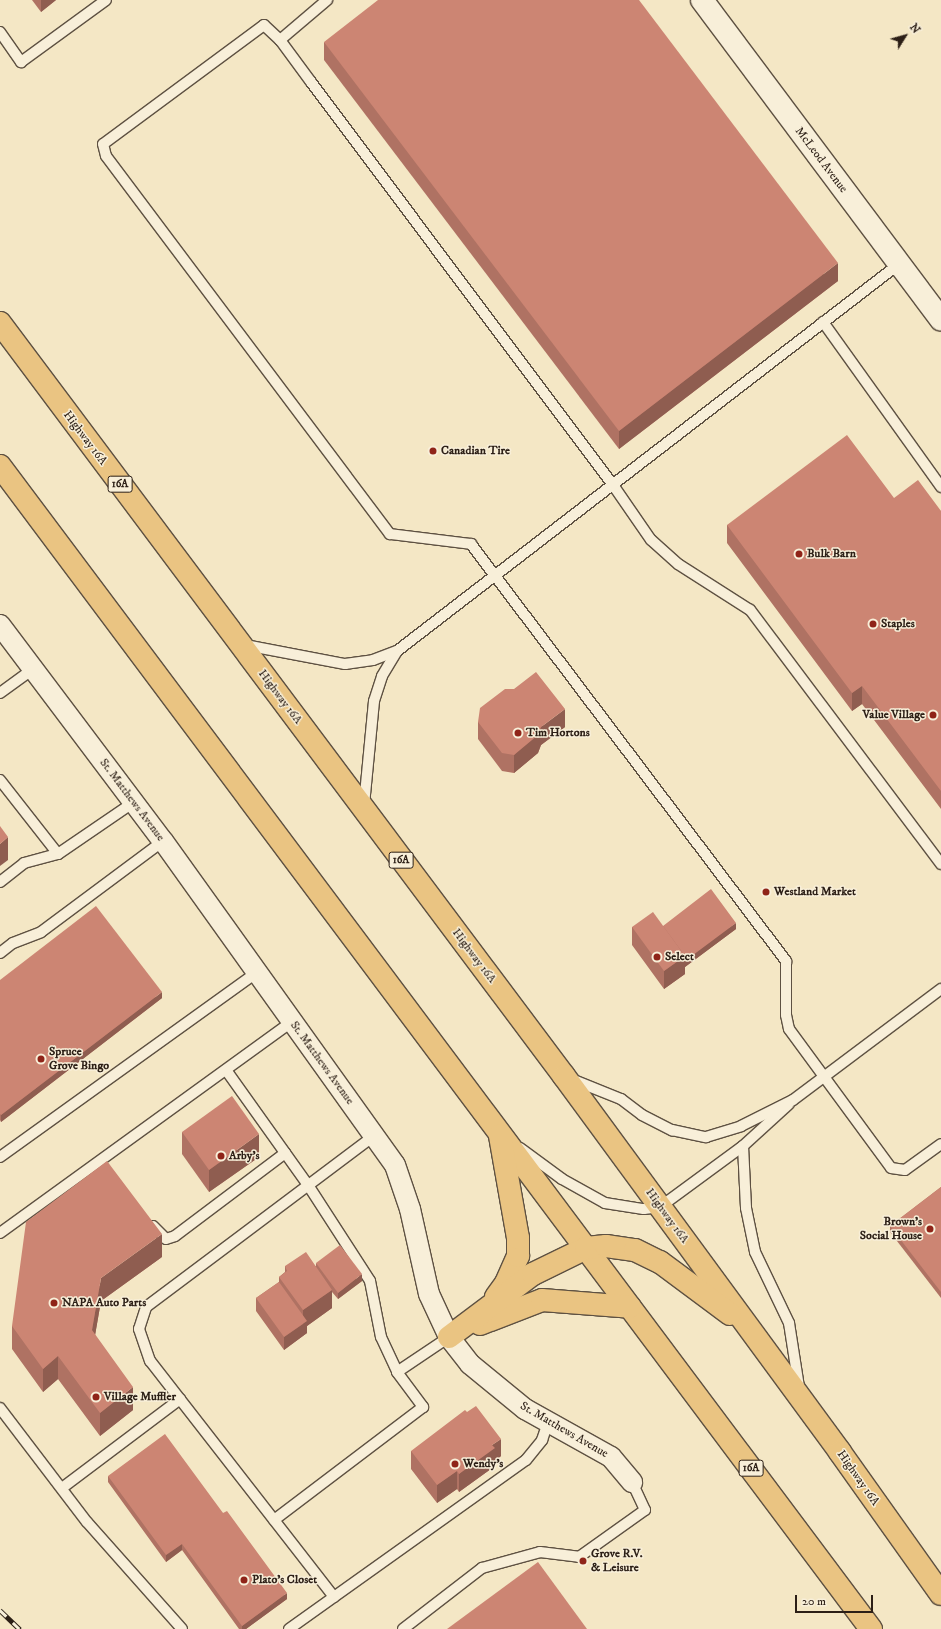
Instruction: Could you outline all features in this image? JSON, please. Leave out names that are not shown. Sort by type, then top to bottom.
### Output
[{"type":"main road","name":"Highway 16A","points":[[0,323],[564,1076],[802,1399],[941,1594]]},
{"type":"main road","name":"16A","points":[[0,466],[871,1629]]},
{"type":"main road","points":[[489,1307],[506,1283],[518,1256],[518,1238],[500,1133]]},
{"type":"main road","points":[[449,1337],[533,1274],[586,1248],[606,1246],[636,1250],[660,1262],[753,1332]]},
{"type":"main road","points":[[449,1337],[530,1303],[542,1300],[630,1307]]},
{"type":"street","name":"McLeod Avenue","points":[[702,0],[941,319]]},
{"type":"street","name":"St. Matthews Avenue","points":[[0,625],[163,841],[256,973],[375,1135],[395,1166],[410,1209],[429,1294],[449,1337],[470,1364],[525,1409],[549,1420],[611,1457],[632,1482]]},
{"type":"lane","points":[[0,32],[21,62],[106,0]]},
{"type":"lane","points":[[280,40],[326,0]]},
{"type":"lane","points":[[941,864],[750,610],[678,564],[651,540],[613,484],[280,40],[264,25],[102,144],[106,156],[390,534],[472,544],[786,961],[786,1015],[789,1029],[891,1168],[905,1170],[941,1144]]},
{"type":"lane","points":[[240,644],[345,664],[373,660],[397,651],[899,264]]},
{"type":"lane","points":[[823,322],[941,487]]},
{"type":"lane","points":[[364,810],[374,701],[382,676],[397,651]]},
{"type":"lane","points":[[0,693],[33,669]]},
{"type":"lane","points":[[0,780],[58,854]]},
{"type":"lane","points":[[0,882],[24,863],[58,854],[134,802]]},
{"type":"lane","points":[[0,953],[13,943],[41,932],[163,841]]},
{"type":"lane","points":[[0,1157],[256,973]]},
{"type":"lane","points":[[500,1133],[562,1179],[606,1203],[644,1209],[660,1207],[744,1146],[793,1100],[941,989]]},
{"type":"lane","points":[[0,1233],[105,1162],[292,1022]]},
{"type":"lane","points":[[226,1070],[308,1184],[370,1281],[381,1337],[397,1372],[423,1407],[274,1520]]},
{"type":"lane","points":[[564,1076],[621,1099],[642,1115],[672,1130],[706,1137],[741,1126],[793,1100]]},
{"type":"lane","points":[[334,1597],[150,1361],[139,1329],[146,1307],[375,1135]]},
{"type":"lane","points":[[744,1146],[746,1208],[755,1252],[789,1322],[802,1399]]},
{"type":"lane","points":[[145,1216],[159,1234],[166,1239],[175,1236],[285,1153]]},
{"type":"lane","points":[[397,1372],[449,1337]]},
{"type":"lane","points":[[62,1488],[180,1399]]},
{"type":"lane","points":[[0,1408],[87,1522],[182,1629]]},
{"type":"lane","points":[[289,1629],[526,1460],[542,1440],[549,1420]]},
{"type":"lane","points":[[403,1629],[482,1568],[540,1552],[579,1557],[645,1510],[632,1482]]},
{"type":"building","points":[[378,0],[639,0],[838,263],[619,431],[324,42]]},
{"type":"building","points":[[847,435],[894,498],[918,480],[941,511],[941,791],[862,686],[852,693],[727,525]]},
{"type":"building","name":"Tim Hortons","points":[[536,672],[565,709],[541,727],[538,735],[514,755],[502,753],[478,722],[480,708],[505,689],[514,689]]},
{"type":"building","points":[[0,826],[8,837],[0,844]]},
{"type":"building","points":[[711,889],[736,923],[685,961],[685,956],[663,926]]},
{"type":"building","name":"Spruce Grove Bingo","points":[[96,906],[162,992],[1,1115],[0,980]]},
{"type":"building","points":[[653,912],[685,956],[664,971],[632,927]]},
{"type":"building","points":[[232,1096],[259,1134],[209,1170],[182,1132]]},
{"type":"building","points":[[107,1161],[162,1234],[101,1278],[92,1330],[133,1387],[100,1413],[58,1356],[43,1369],[12,1326],[26,1222]]},
{"type":"building","points":[[941,1187],[941,1292],[890,1226]]},
{"type":"building","points":[[340,1245],[362,1274],[338,1293],[316,1263]]},
{"type":"building","points":[[306,1252],[332,1290],[303,1310],[279,1277],[287,1271],[285,1266]]},
{"type":"building","points":[[279,1282],[307,1321],[284,1337],[256,1298]]},
{"type":"building","points":[[476,1406],[501,1439],[492,1445],[495,1448],[459,1474],[457,1471],[437,1485],[411,1451],[465,1410],[467,1412]]},
{"type":"building","points":[[165,1434],[223,1513],[227,1511],[287,1593],[242,1626],[182,1544],[166,1555],[108,1476]]},
{"type":"building","points":[[538,1562],[587,1629],[447,1629]]},
{"type":"railway","points":[[0,1610],[20,1629]]},
{"type":"place","name":"Canadian Tire","points":[[433,451]]},
{"type":"place","name":"Bulk Barn","points":[[799,554]]},
{"type":"place","name":"Staples","points":[[873,624]]},
{"type":"place","name":"Value Village","points":[[933,715]]},
{"type":"place","name":"Tim Hortons","points":[[518,733]]},
{"type":"place","name":"Westland Market","points":[[766,892]]},
{"type":"place","name":"Select","points":[[657,957]]},
{"type":"place","name":"Spruce Grove Bingo","points":[[41,1059]]},
{"type":"place","name":"Arby's","points":[[221,1156]]},
{"type":"place","name":"Brown's Social House","points":[[930,1229]]},
{"type":"place","name":"NAPA Auto Parts","points":[[54,1303]]},
{"type":"place","name":"Village Muffler","points":[[96,1397]]},
{"type":"place","name":"Wendy's","points":[[455,1464]]},
{"type":"place","name":"Grove R.V. & Leisure","points":[[583,1561]]},
{"type":"place","name":"Plato's Closet","points":[[244,1580]]}]
